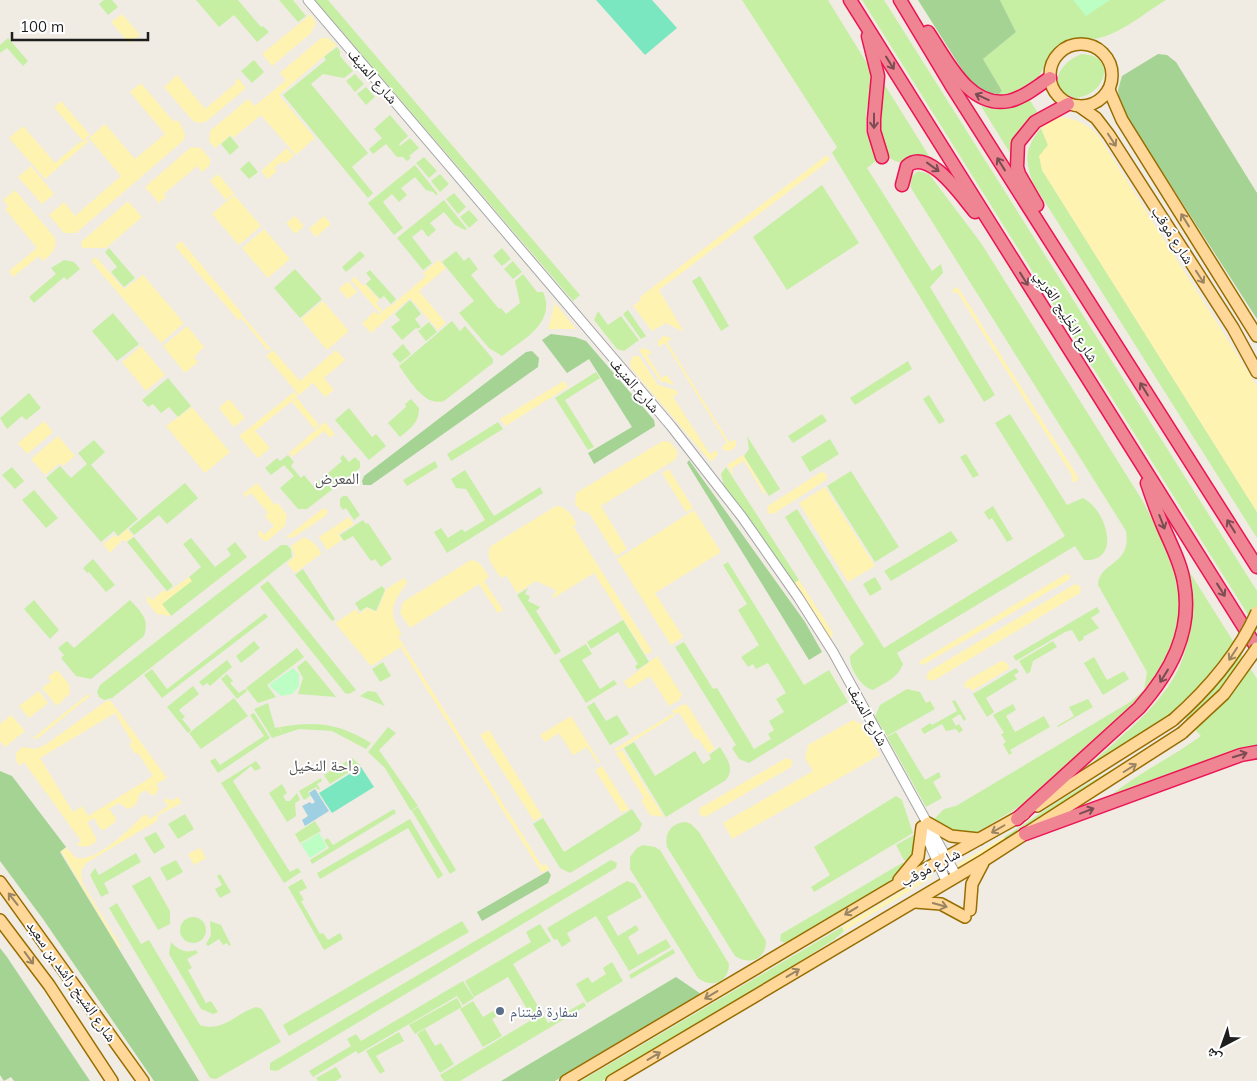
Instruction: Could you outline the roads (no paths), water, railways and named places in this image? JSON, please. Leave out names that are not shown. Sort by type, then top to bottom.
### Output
[{"type":"highway","name":"شارع الخَلِيج العَربِي","points":[[850,0],[1257,648]]},
{"type":"highway","name":"شارع الخَلِيج العَربِي","points":[[900,0],[951,85],[1257,567]]},
{"type":"highway","points":[[905,0],[961,81],[980,97],[992,101],[1010,101],[1028,93],[1050,78]]},
{"type":"highway","points":[[864,22],[878,76],[874,130],[882,157]]},
{"type":"highway","points":[[1074,105],[1042,117],[1027,129],[1018,143],[1017,167],[1019,174],[1086,287],[1094,308]]},
{"type":"highway","points":[[902,185],[904,171],[910,164],[919,161],[930,164],[945,178],[998,238]]},
{"type":"highway","points":[[1017,819],[1139,708],[1155,691],[1177,652],[1184,630],[1186,606],[1184,584],[1178,560],[1139,460]]},
{"type":"highway","points":[[1025,834],[1241,754],[1257,752]]},
{"type":"main road","points":[[1073,44],[1091,45],[1099,49],[1109,62],[1112,78],[1108,90],[1096,102],[1074,105],[1055,93],[1050,78],[1050,69],[1058,53],[1073,44]]},
{"type":"main road","name":"شارع مَوقب","points":[[1108,90],[1122,120],[1257,336]]},
{"type":"main road","name":"شارع مَوقب","points":[[1074,105],[1103,126],[1247,352],[1257,372]]},
{"type":"main road","name":"شارع مَوقب","points":[[566,1081],[893,887],[1017,819],[1173,720],[1193,702],[1223,668],[1244,638],[1257,612]]},
{"type":"main road","name":"شارع مَوقب","points":[[612,1081],[986,860],[1182,733],[1224,694],[1257,648]]},
{"type":"main road","points":[[893,887],[918,857],[925,825],[951,836],[981,839]]},
{"type":"main road","points":[[913,902],[941,904],[967,914],[972,884],[986,860]]},
{"type":"main road","name":"شارع الشيخ راشد بن سعيد","points":[[0,882],[143,1081]]},
{"type":"main road","name":"شارع الشيخ راشد بن سعيد","points":[[0,920],[54,992],[112,1081]]},
{"type":"street","name":"شارع المنيف","points":[[308,0],[720,488],[817,626],[862,704],[915,803],[952,880]]},
{"type":"water","points":[[315,789],[329,811],[305,826],[302,820],[308,816],[302,806],[315,802],[309,793]]},
{"type":"place","name":"سفارة فيتنام","points":[[500,1011]]},
{"type":"district","name":"المعرض","points":[[337,478]]},
{"type":"district","name":"واحة النخيل","points":[[324,765]]}]
